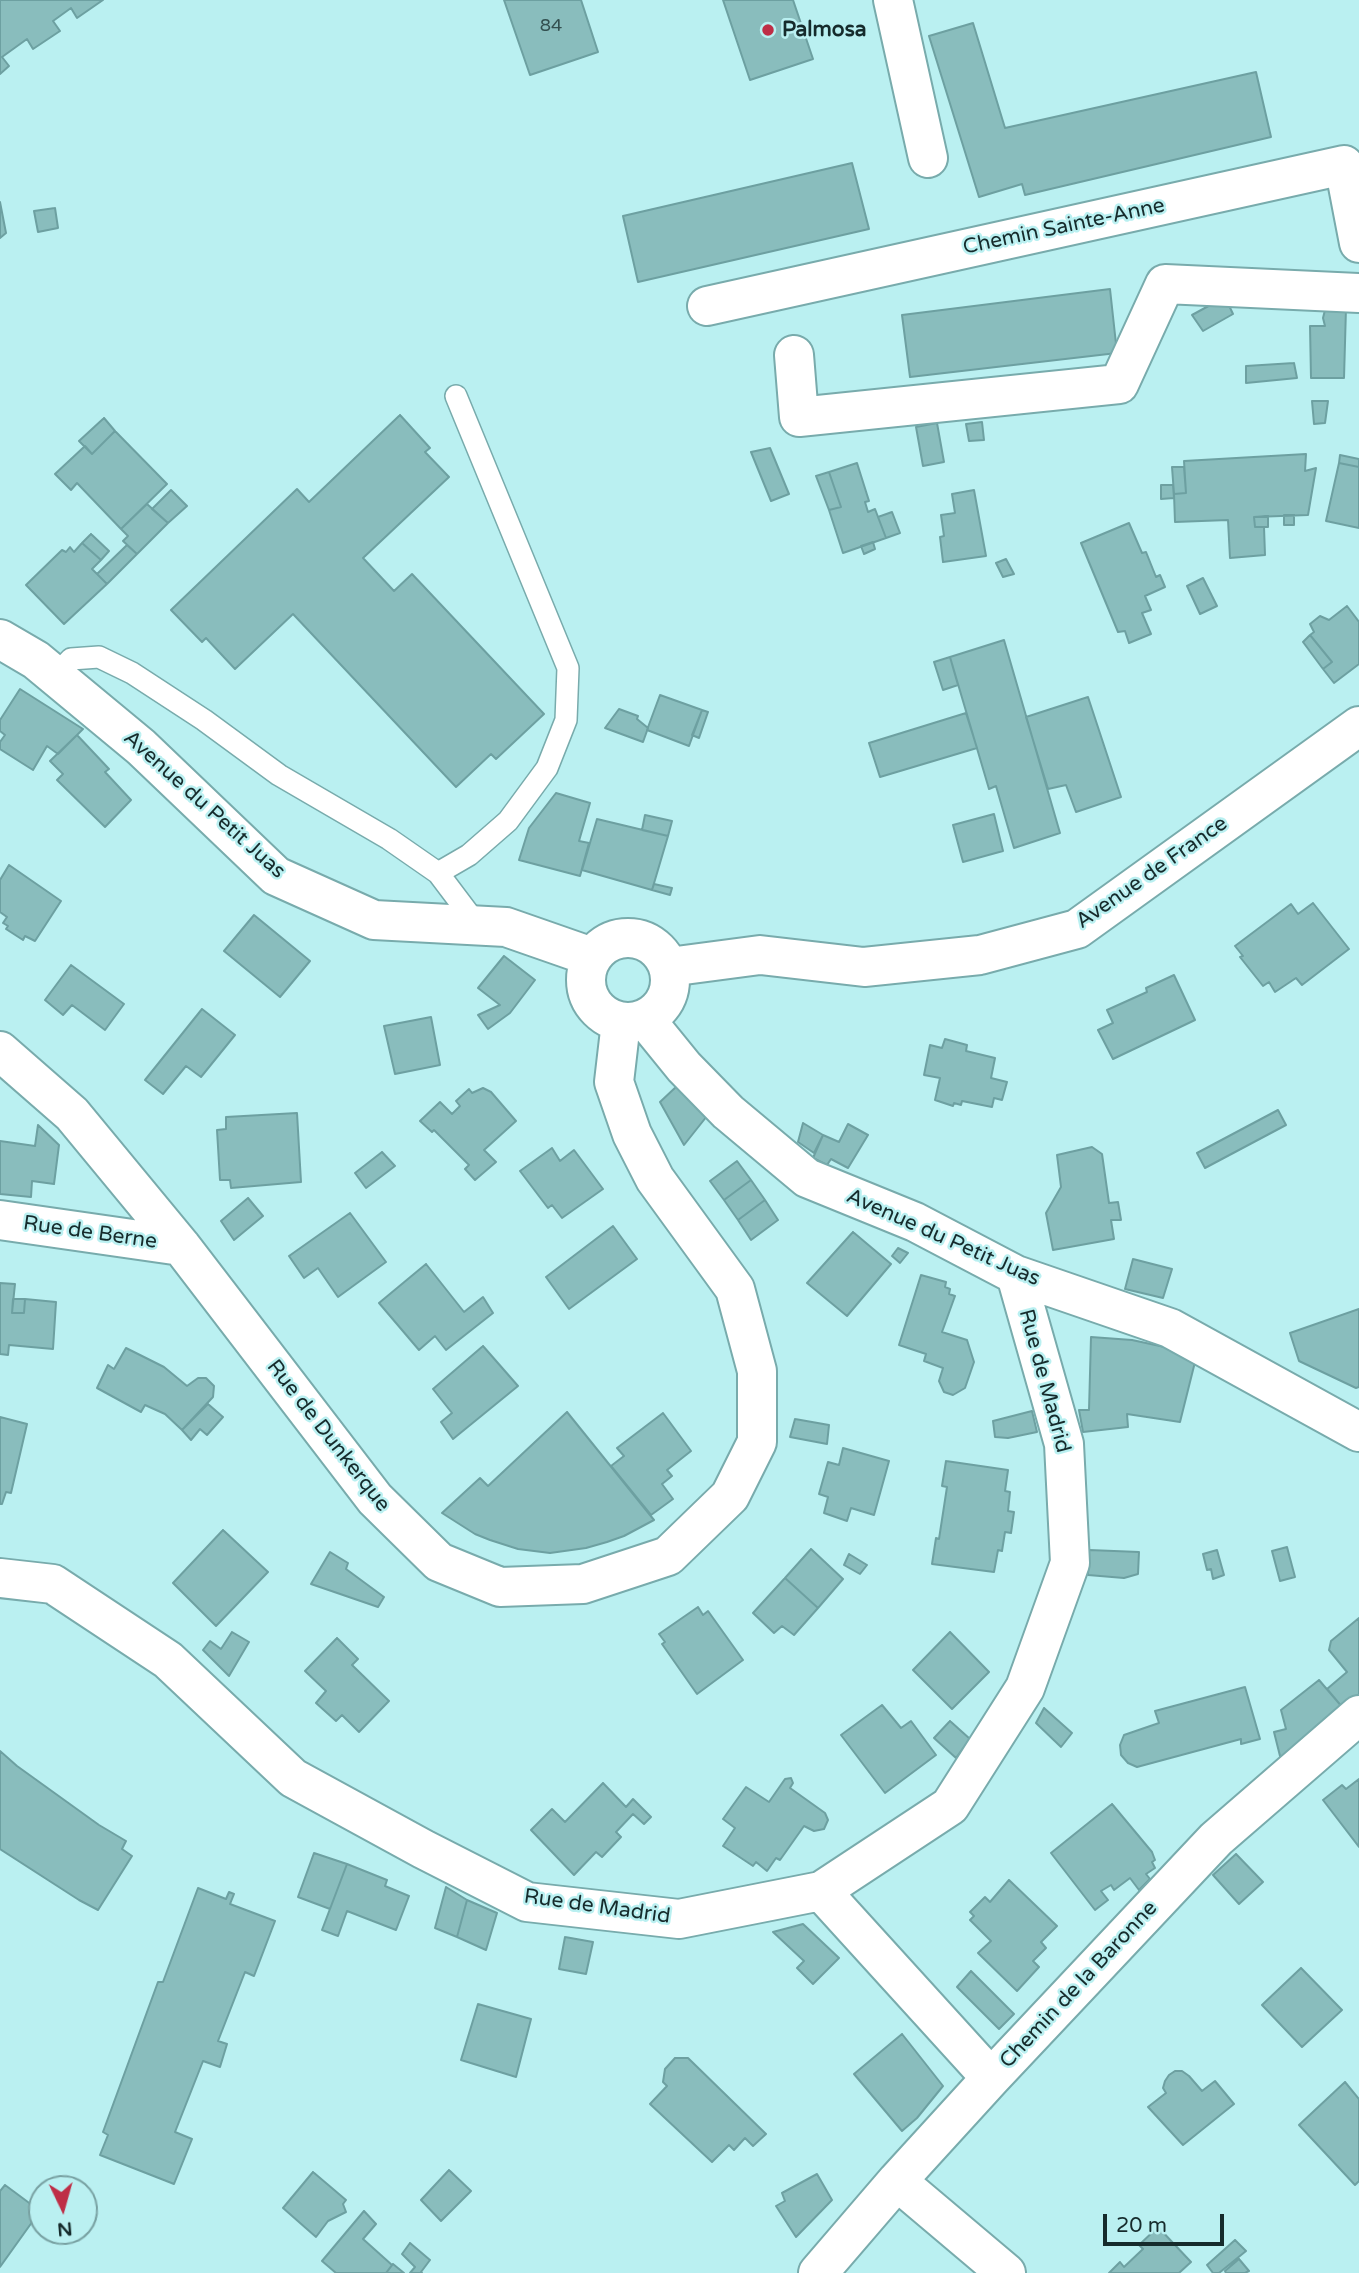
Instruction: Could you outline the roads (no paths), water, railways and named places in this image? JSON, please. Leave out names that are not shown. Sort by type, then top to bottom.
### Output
[{"type":"street","points":[[893,0],[928,158]]},
{"type":"street","name":"Chemin Sainte-Anne","points":[[706,306],[1344,165],[1359,243]]},
{"type":"street","points":[[794,355],[799,416],[1119,384],[1165,284],[1359,293]]},
{"type":"street","name":"Avenue du Petit Juas","points":[[0,639],[36,660],[141,747],[276,876],[374,920],[506,927],[592,957]]},
{"type":"street","name":"Avenue de France","points":[[669,967],[760,955],[864,967],[981,955],[1077,929],[1359,726]]},
{"type":"street","points":[[635,937],[655,946],[669,967],[671,984],[662,1006],[633,1020],[599,1011],[586,990],[586,970],[592,957],[611,940],[635,937]]},
{"type":"street","name":"Avenue du Petit Juas","points":[[633,1020],[728,1112],[807,1178],[915,1222],[1016,1275],[1170,1328],[1359,1432]]},
{"type":"street","name":"Rue de Dunkerque","points":[[0,1051],[72,1114],[181,1245],[374,1499],[439,1562],[500,1587],[583,1584],[668,1556],[730,1496],[757,1441],[757,1371],[735,1289],[655,1179],[632,1134],[614,1082],[633,1020]]},
{"type":"street","name":"Rue de Berne","points":[[0,1220],[181,1245]]},
{"type":"street","name":"Rue de Madrid","points":[[0,1578],[53,1584],[167,1660],[293,1778],[527,1902],[679,1919],[821,1891],[950,1806],[1025,1688],[1070,1563],[1064,1444],[1016,1275]]},
{"type":"street","name":"Chemin de la Baronne","points":[[818,2273],[991,2078],[1216,1839],[1359,1715]]},
{"type":"street","points":[[821,1891],[991,2078]]},
{"type":"street","points":[[897,2181],[1006,2273]]},
{"type":"lane","points":[[438,873],[469,855],[508,821],[547,768],[566,720],[568,668],[456,396]]},
{"type":"lane","points":[[55,676],[71,659],[99,657],[132,673],[204,720],[279,775],[389,839],[438,873],[478,926]]},
{"type":"place","name":"Palmosa","points":[[768,30]]}]
